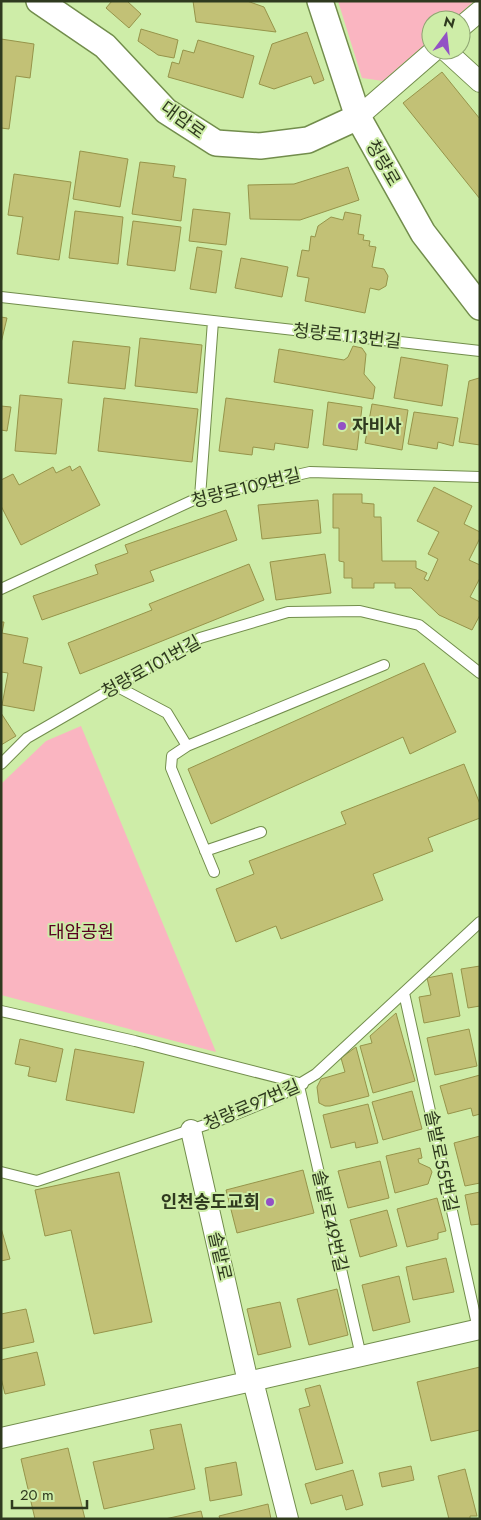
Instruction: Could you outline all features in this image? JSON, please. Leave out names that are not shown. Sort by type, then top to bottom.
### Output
[{"type":"street","name":"대암로","points":[[39,1],[105,46],[166,111],[216,143],[260,146],[308,140],[358,117]]},
{"type":"street","name":"청량로","points":[[320,1],[358,117],[423,233],[480,307]]},
{"type":"street","points":[[358,117],[424,60]]},
{"type":"street","points":[[456,60],[480,82]]},
{"type":"street","name":"솔밭로","points":[[191,1130],[250,1381],[288,1519]]},
{"type":"street","points":[[1,1438],[479,1329]]},
{"type":"lane","name":"청량로113번길","points":[[1,297],[480,351]]},
{"type":"lane","points":[[200,497],[213,321]]},
{"type":"lane","name":"청량로109번길","points":[[1,589],[200,497],[310,472],[480,477]]},
{"type":"lane","name":"청량로101번길","points":[[1,764],[27,738],[200,638],[288,612],[360,611],[419,626],[480,674]]},
{"type":"lane","points":[[214,872],[171,768],[172,756],[187,746],[384,665]]},
{"type":"lane","points":[[116,686],[167,714],[187,746]]},
{"type":"lane","points":[[205,851],[261,832]]},
{"type":"lane","name":"청량로97번길","points":[[1,1172],[36,1181],[191,1130],[278,1097],[301,1085],[316,1074],[480,922]]},
{"type":"lane","name":"솔밭로55번길","points":[[404,993],[479,1329]]},
{"type":"lane","points":[[1,1011],[135,1041],[301,1085]]},
{"type":"lane","name":"솔밭로49번길","points":[[301,1085],[361,1356]]},
{"type":"green space","points":[[338,1],[474,1],[464,10],[421,10],[421,48],[383,81],[362,78]]},
{"type":"green space","name":"대암공원","points":[[81,726],[216,1052],[1,995],[1,784],[46,741]]},
{"type":"building","points":[[112,1],[127,1],[141,14],[129,28],[106,8]]},
{"type":"building","points":[[193,1],[247,1],[264,7],[276,32],[196,22]]},
{"type":"building","points":[[141,29],[178,40],[174,58],[158,55],[138,41]]},
{"type":"building","points":[[307,32],[324,80],[314,84],[311,76],[274,89],[259,84],[272,44]]},
{"type":"building","points":[[1,39],[34,44],[30,78],[16,76],[9,129],[1,128]]},
{"type":"building","points":[[198,40],[254,56],[243,98],[168,77],[172,62],[179,64],[183,50],[194,53]]},
{"type":"building","points":[[442,72],[480,119],[480,199],[403,103]]},
{"type":"building","points":[[80,151],[128,159],[120,207],[73,199]]},
{"type":"building","points":[[140,162],[175,166],[173,177],[186,179],[181,221],[132,214]]},
{"type":"building","points":[[348,167],[359,200],[300,220],[250,219],[248,185],[294,184]]},
{"type":"building","points":[[14,174],[71,182],[59,260],[17,254],[23,217],[8,215]]},
{"type":"building","points":[[193,209],[230,213],[226,245],[189,241]]},
{"type":"building","points":[[75,211],[123,217],[118,264],[69,258]]},
{"type":"building","points":[[345,212],[361,215],[358,234],[364,235],[363,240],[370,241],[369,246],[376,247],[372,267],[384,269],[388,276],[386,286],[379,290],[370,288],[365,313],[305,301],[309,278],[297,276],[302,250],[309,251],[311,236],[315,237],[318,226],[331,217],[343,220]]},
{"type":"building","points":[[133,221],[181,227],[175,271],[127,265]]},
{"type":"building","points":[[197,247],[222,251],[216,293],[190,289]]},
{"type":"building","points":[[241,258],[288,267],[282,297],[235,288]]},
{"type":"building","points":[[1,317],[7,318],[1,343]]},
{"type":"building","points":[[140,338],[202,345],[197,393],[135,386]]},
{"type":"building","points":[[73,341],[130,347],[125,389],[68,383]]},
{"type":"building","points":[[353,346],[362,348],[366,354],[364,374],[375,387],[373,399],[274,382],[279,349],[344,360],[348,357]]},
{"type":"building","points":[[401,357],[448,365],[442,406],[394,398]]},
{"type":"building","points":[[479,378],[480,445],[459,442],[469,381]]},
{"type":"building","points":[[20,395],[62,399],[56,454],[15,451]]},
{"type":"building","points":[[104,398],[198,409],[192,462],[98,451]]},
{"type":"building","points":[[226,398],[313,410],[308,448],[275,443],[274,450],[253,447],[252,455],[219,451]]},
{"type":"building","name":"자비사","points":[[328,402],[362,407],[357,450],[323,445]]},
{"type":"building","points":[[372,404],[408,410],[402,450],[365,443]]},
{"type":"building","points":[[1,406],[11,407],[7,431],[1,430]]},
{"type":"building","points":[[414,412],[458,418],[453,446],[438,442],[437,449],[408,444]]},
{"type":"building","points":[[70,466],[72,471],[80,466],[100,505],[21,545],[1,506],[1,480],[13,474],[19,485],[53,467],[56,473]]},
{"type":"building","points":[[434,487],[472,506],[464,524],[480,532],[480,538],[469,560],[480,565],[480,578],[470,597],[480,602],[480,615],[472,630],[439,615],[411,588],[395,588],[395,583],[374,583],[374,588],[352,588],[352,578],[344,578],[344,562],[339,561],[339,528],[333,528],[333,494],[362,494],[362,503],[374,504],[374,517],[381,517],[382,561],[416,561],[416,568],[427,573],[424,579],[428,581],[438,559],[428,554],[439,532],[417,521]]},
{"type":"building","points":[[318,500],[321,533],[262,539],[258,505]]},
{"type":"building","points":[[226,510],[237,540],[150,571],[154,581],[42,620],[33,596],[98,574],[95,565],[128,553],[125,545]]},
{"type":"building","points":[[325,554],[331,593],[276,600],[270,562]]},
{"type":"building","points":[[249,564],[264,600],[80,674],[68,643],[152,610],[149,604]]},
{"type":"building","points":[[1,622],[4,622],[2,633],[28,638],[23,663],[42,667],[34,711],[2,705],[8,673],[1,672]]},
{"type":"building","points":[[424,663],[456,732],[410,754],[403,737],[211,824],[188,769]]},
{"type":"building","points":[[1,713],[16,736],[1,745]]},
{"type":"building","points":[[464,764],[480,804],[480,818],[428,838],[433,851],[373,874],[383,900],[281,939],[276,926],[236,942],[216,889],[254,874],[249,861],[346,824],[341,812]]},
{"type":"building","points":[[480,966],[480,1006],[468,1008],[461,969]]},
{"type":"building","points":[[452,973],[460,1016],[424,1023],[419,997],[431,995],[427,978]]},
{"type":"building","points":[[396,1013],[415,1081],[373,1093],[360,1046],[372,1043],[370,1036]]},
{"type":"building","points":[[469,1029],[477,1066],[435,1075],[427,1038]]},
{"type":"building","points":[[20,1039],[63,1049],[56,1082],[28,1076],[30,1067],[15,1064]]},
{"type":"building","points":[[356,1047],[369,1096],[330,1106],[319,1103],[317,1087],[321,1079],[345,1072],[341,1058]]},
{"type":"building","points":[[75,1049],[144,1062],[134,1113],[66,1100]]},
{"type":"building","points":[[480,1075],[480,1114],[473,1116],[471,1108],[448,1114],[440,1086]]},
{"type":"building","points":[[412,1091],[422,1129],[383,1140],[372,1102]]},
{"type":"building","points":[[368,1104],[378,1143],[356,1148],[355,1142],[331,1148],[323,1115]]},
{"type":"building","points":[[480,1136],[480,1183],[465,1186],[454,1143]]},
{"type":"building","points":[[420,1148],[422,1158],[418,1159],[419,1163],[430,1168],[432,1172],[428,1184],[395,1193],[386,1156]]},
{"type":"building","points":[[380,1161],[389,1198],[348,1208],[338,1171]]},
{"type":"building","name":"인천송도교회","points":[[303,1170],[314,1213],[237,1233],[226,1190]]},
{"type":"building","points":[[119,1172],[152,1322],[94,1334],[71,1230],[45,1236],[35,1190]]},
{"type":"building","points":[[480,1192],[480,1224],[471,1225],[465,1195]]},
{"type":"building","points":[[437,1198],[446,1231],[438,1233],[438,1239],[407,1247],[397,1209]]},
{"type":"building","points":[[387,1210],[397,1246],[360,1257],[350,1220]]},
{"type":"building","points":[[1,1228],[10,1259],[1,1261]]},
{"type":"building","points":[[446,1258],[454,1292],[413,1300],[406,1267]]},
{"type":"building","points":[[399,1276],[410,1322],[373,1331],[362,1285]]},
{"type":"building","points":[[337,1289],[348,1335],[309,1345],[297,1299]]},
{"type":"building","points":[[280,1302],[291,1347],[258,1355],[247,1309]]},
{"type":"building","points":[[26,1309],[34,1342],[1,1349],[1,1314]]},
{"type":"building","points":[[37,1352],[45,1385],[5,1394],[1,1378],[1,1360]]},
{"type":"building","points":[[480,1367],[480,1430],[431,1441],[417,1382]]},
{"type":"building","points":[[320,1385],[343,1463],[316,1470],[299,1409],[310,1406],[305,1389]]},
{"type":"building","points":[[181,1424],[195,1489],[104,1509],[93,1462],[154,1449],[150,1430]]},
{"type":"building","points":[[68,1448],[85,1519],[35,1519],[21,1459]]},
{"type":"building","points":[[236,1462],[242,1495],[210,1501],[205,1468]]},
{"type":"building","points":[[411,1466],[414,1480],[382,1487],[379,1473]]},
{"type":"building","points":[[465,1469],[477,1516],[470,1516],[470,1519],[449,1519],[438,1476]]},
{"type":"building","points":[[353,1470],[363,1505],[346,1510],[342,1495],[311,1504],[305,1484]]},
{"type":"building","points":[[268,1504],[271,1519],[220,1519],[219,1516]]},
{"type":"building","points":[[201,1511],[203,1519],[165,1519]]},
{"type":"place","name":"자비사","points":[[342,426]]},
{"type":"place","name":"인천송도교회","points":[[270,1202]]}]
